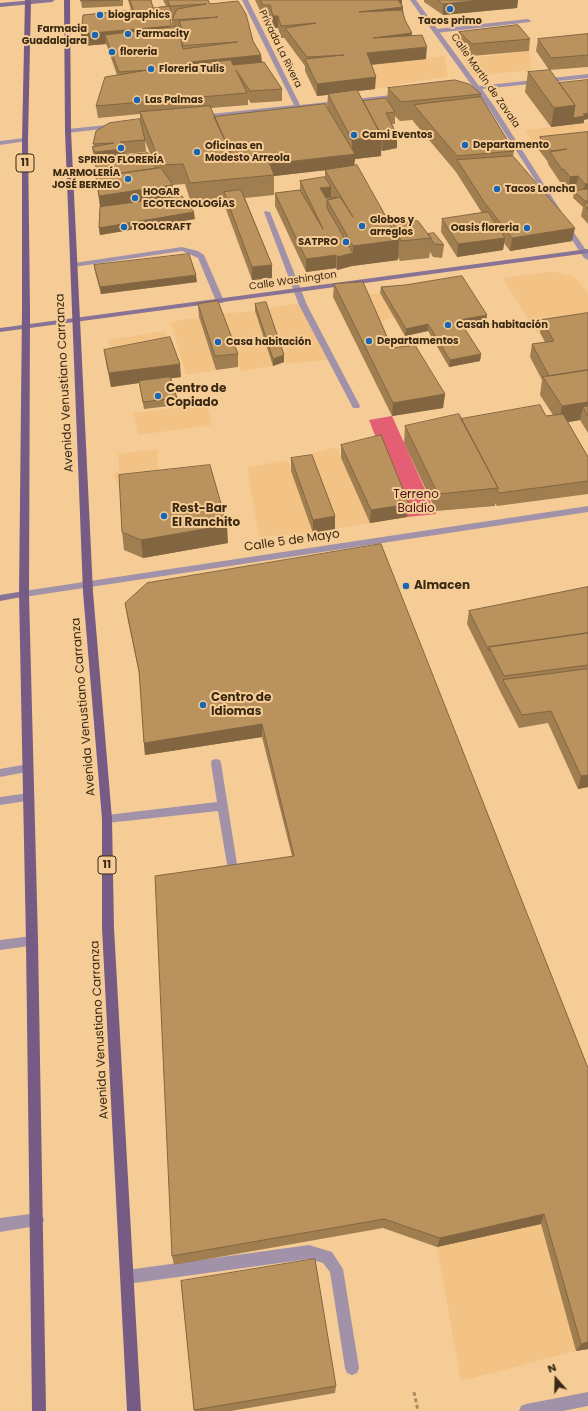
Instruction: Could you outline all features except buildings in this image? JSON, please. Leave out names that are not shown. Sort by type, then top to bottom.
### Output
[{"type":"main road","points":[[0,5],[28,1],[52,0]]},
{"type":"main road","name":"Avenida Venustiano Carranza","points":[[66,0],[68,131],[89,583],[88,592],[107,819],[108,928],[134,1411]]},
{"type":"main road","name":"11","points":[[28,1],[25,140],[26,327],[24,594],[32,941],[39,1411]]},
{"type":"main road","name":"Calle Washington","points":[[0,330],[586,251]]},
{"type":"main road","name":"Calle 5 de Mayo","points":[[0,598],[24,594]]},
{"type":"street","name":"Privada La Rivera","points":[[246,0],[298,107]]},
{"type":"street","name":"Calle Martín de Zavala","points":[[413,0],[494,109],[586,251],[588,258]]},
{"type":"street","points":[[436,31],[528,21]]},
{"type":"street","points":[[454,91],[588,76]]},
{"type":"street","points":[[195,118],[406,96]]},
{"type":"street","points":[[68,131],[124,125]]},
{"type":"street","points":[[0,143],[25,140]]},
{"type":"street","points":[[266,212],[297,290],[356,406]]},
{"type":"street","points":[[74,264],[182,249],[195,252],[201,257],[220,301]]},
{"type":"street","name":"Calle 5 de Mayo","points":[[24,594],[588,509]]},
{"type":"street","points":[[216,763],[232,864]]},
{"type":"street","points":[[0,773],[28,768]]},
{"type":"street","points":[[0,801],[29,797]]},
{"type":"street","points":[[107,819],[223,806]]},
{"type":"street","points":[[0,945],[32,941]]},
{"type":"street","points":[[0,1225],[37,1220]]},
{"type":"street","points":[[127,1277],[309,1252],[327,1257],[336,1269],[352,1368]]},
{"type":"street","points":[[526,1411],[588,1399]]},
{"type":"path","points":[[414,1392],[418,1411]]},
{"type":"shaded area","points":[[529,51],[532,70],[474,76],[463,59]]},
{"type":"shaded area","points":[[444,56],[448,76],[375,89],[367,65]]},
{"type":"shaded area","points":[[588,123],[588,144],[538,149],[525,130]]},
{"type":"shaded area","points":[[553,271],[575,277],[588,293],[588,325],[536,333],[503,278]]},
{"type":"shaded area","points":[[380,293],[395,317],[375,323],[362,295]]},
{"type":"shaded area","points":[[306,302],[334,359],[286,364],[266,309]]},
{"type":"shaded area","points":[[255,311],[273,366],[241,371],[219,314]]},
{"type":"shaded area","points":[[199,317],[216,370],[186,375],[171,322]]},
{"type":"shaded area","points":[[166,331],[170,347],[114,358],[108,340]]},
{"type":"shaded area","points":[[207,404],[212,425],[138,435],[134,413]]},
{"type":"shaded area","points":[[336,447],[370,523],[335,529],[308,455]]},
{"type":"shaded area","points":[[158,449],[158,466],[165,488],[121,492],[112,474],[119,471],[118,454]]},
{"type":"shaded area","points":[[288,460],[313,533],[259,537],[247,467]]},
{"type":"shaded area","points":[[541,1224],[576,1351],[461,1381],[437,1247]]},
{"type":"green space","name":"Terreno Baldío","points":[[392,416],[436,514],[407,517],[369,420]]},
{"type":"place","name":"Tacos primo","points":[[450,9]]},
{"type":"place","name":"biographics","points":[[100,15]]},
{"type":"place","name":"Farmacity","points":[[128,34]]},
{"type":"place","name":"Farmacia Guadalajara","points":[[95,35]]},
{"type":"place","name":"floreria","points":[[112,52]]},
{"type":"place","name":"Floreria Tulis","points":[[151,69]]},
{"type":"place","name":"Las Palmas","points":[[137,100]]},
{"type":"place","name":"Cami Eventos","points":[[354,135]]},
{"type":"place","name":"Departamento","points":[[465,145]]},
{"type":"place","name":"SPRING FLORERÍA","points":[[121,148]]},
{"type":"place","name":"Oficinas en Modesto Arreola","points":[[197,152]]},
{"type":"place","name":"MARMOLERÍA JOSÉ BERMEO","points":[[128,179]]},
{"type":"place","name":"Tacos Loncha","points":[[497,189]]},
{"type":"place","name":"HOGAR ECOTECNOLOGÍAS","points":[[135,198]]},
{"type":"place","name":"Globos y arreglos","points":[[362,226]]},
{"type":"place","name":"TOOLCRAFT","points":[[124,227]]},
{"type":"place","name":"Oasis floreria","points":[[527,228]]},
{"type":"place","name":"SATPRO","points":[[346,242]]},
{"type":"place","name":"Casah habitación","points":[[448,325]]},
{"type":"place","name":"Departamentos","points":[[369,341]]},
{"type":"place","name":"Casa habitación","points":[[218,342]]},
{"type":"place","name":"Centro de Copiado","points":[[158,396]]},
{"type":"place","name":"Rest-Bar El Ranchito","points":[[164,516]]},
{"type":"place","name":"Almacen","points":[[406,586]]},
{"type":"place","name":"Centro de Idiomas","points":[[203,705]]}]
